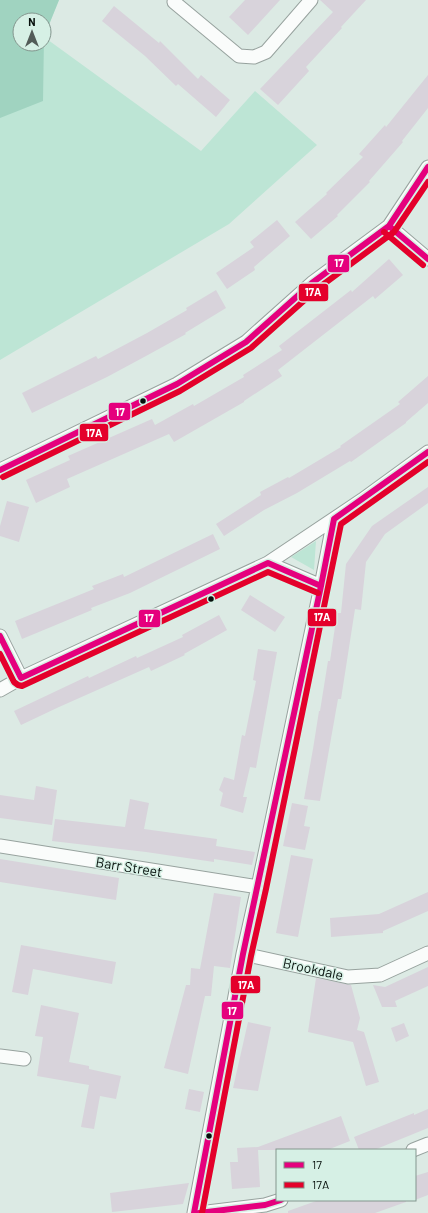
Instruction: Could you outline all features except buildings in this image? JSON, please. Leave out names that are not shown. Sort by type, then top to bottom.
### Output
[{"type":"street","points":[[174,2],[239,56],[254,57],[266,52],[311,0]]},
{"type":"street","points":[[0,470],[177,384],[246,342],[312,282],[389,226],[428,167]]},
{"type":"street","points":[[389,226],[428,259]]},
{"type":"street","points":[[0,690],[21,678],[268,563],[362,500],[428,452]]},
{"type":"street","points":[[194,1213],[243,954],[334,519]]},
{"type":"street","points":[[268,563],[321,586]]},
{"type":"street","points":[[0,636],[21,678]]},
{"type":"street","name":"Barr Street","points":[[0,846],[258,887]]},
{"type":"street","name":"Brookdale","points":[[243,954],[348,978],[380,975],[428,953]]},
{"type":"street","points":[[0,1056],[24,1059]]},
{"type":"street","points":[[416,1149],[428,1144]]},
{"type":"street","points":[[199,1213],[264,1205],[278,1201]]},
{"type":"green space","points":[[0,0],[59,0],[52,17],[52,12],[12,12],[12,52],[52,52],[52,43],[201,151],[255,91],[317,145],[229,224],[0,360]]},
{"type":"green space","points":[[0,0],[59,0],[52,17],[52,12],[12,12],[12,52],[44,52],[43,101],[0,118]]},
{"type":"green space","points":[[316,541],[314,570],[291,557]]},
{"type":"transit line","name":"17","points":[[0,470],[177,384],[246,342],[312,283],[389,226],[428,167]]},
{"type":"transit line","name":"17A","points":[[3,477],[180,391],[251,348],[317,289],[394,232],[428,182]]},
{"type":"transit line","name":"17","points":[[389,226],[428,259]]},
{"type":"transit line","name":"17A","points":[[384,232],[423,265]]},
{"type":"transit line","name":"17","points":[[194,1213],[243,954],[334,519],[428,452]]},
{"type":"transit line","name":"17A","points":[[202,1213],[251,956],[341,524],[428,462]]},
{"type":"transit line","name":"17","points":[[0,636],[21,678],[268,563],[321,586]]},
{"type":"transit line","name":"17A","points":[[0,654],[14,682],[22,686],[268,572],[318,593]]},
{"type":"transit line","name":"17","points":[[199,1213],[265,1205],[278,1201]]}]
